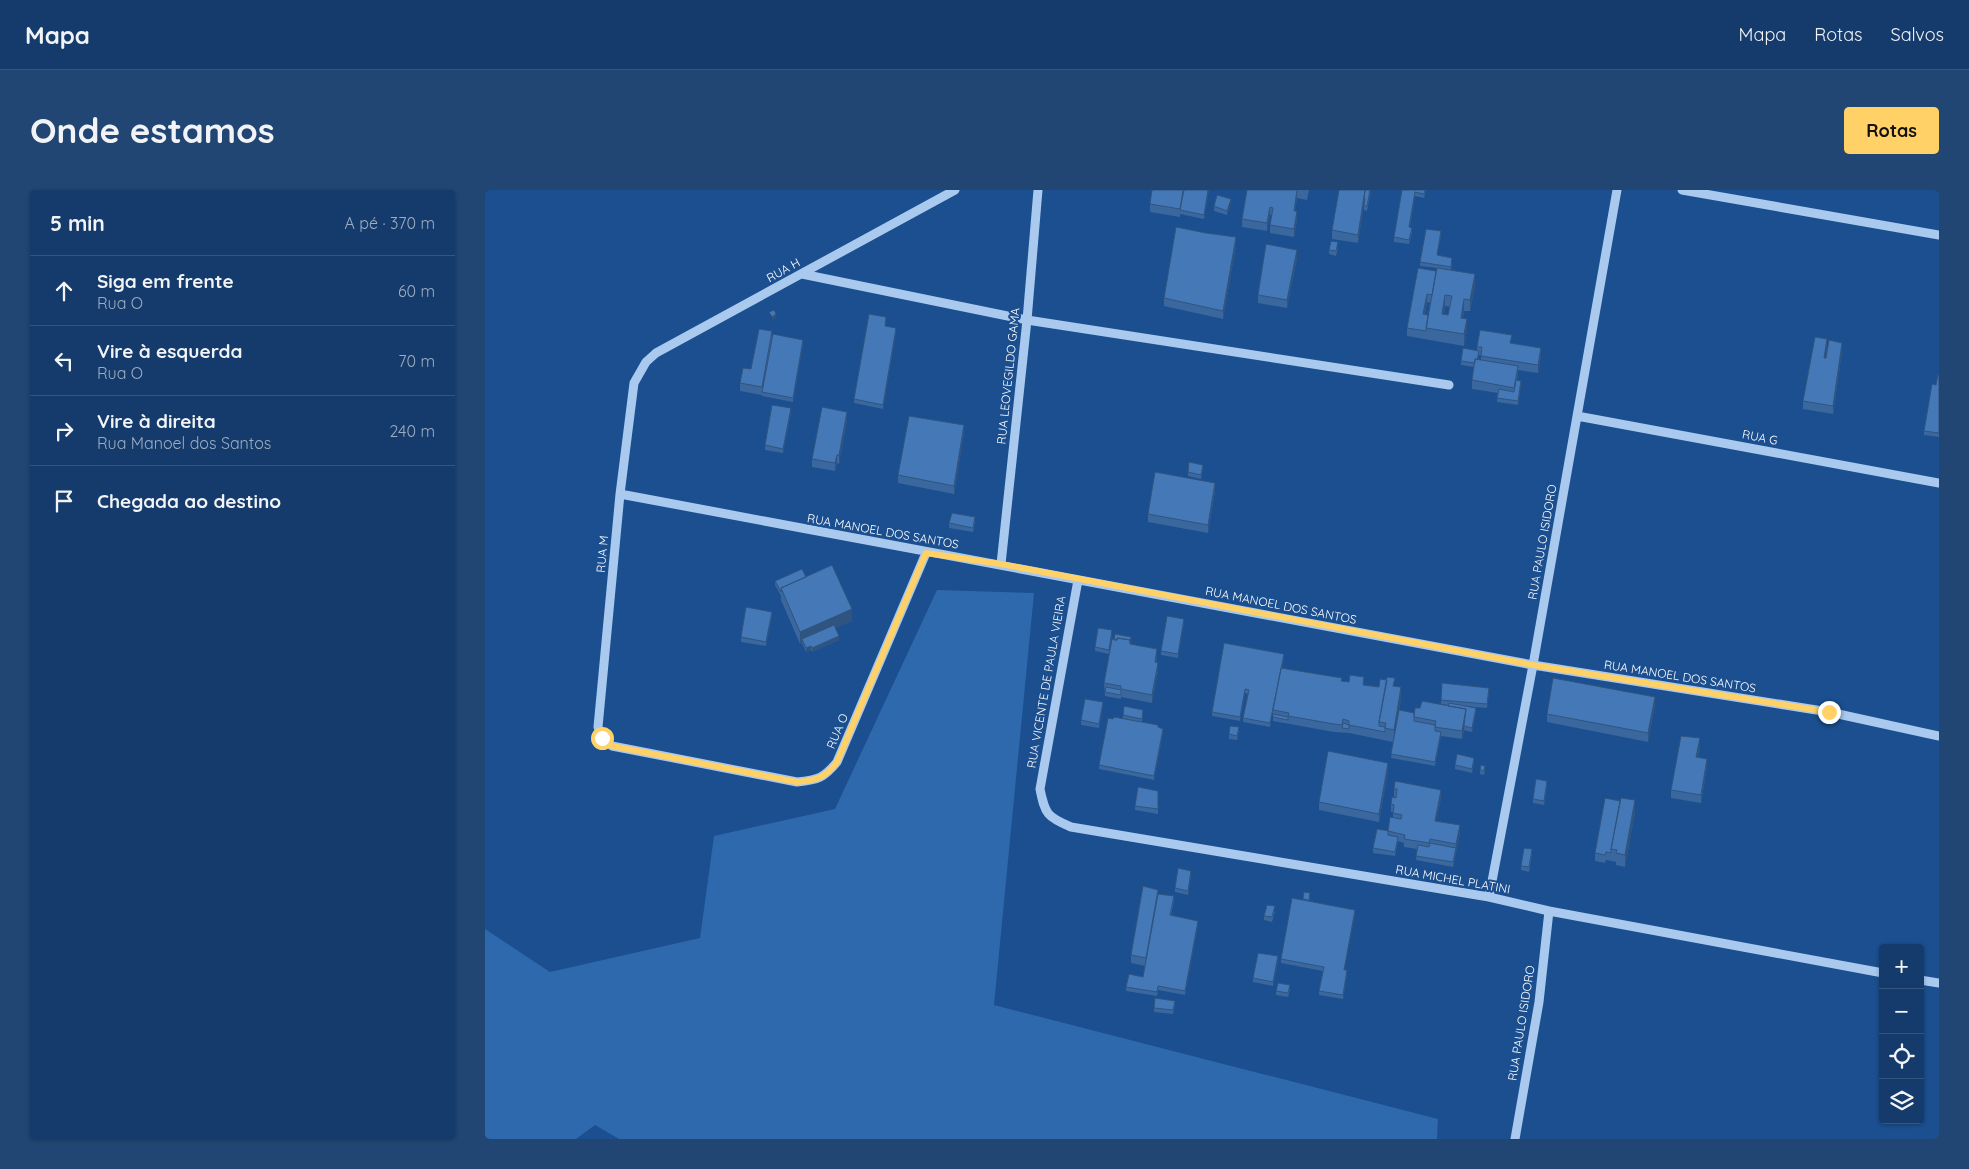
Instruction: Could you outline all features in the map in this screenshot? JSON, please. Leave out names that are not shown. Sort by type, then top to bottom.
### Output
[{"type":"street","name":"RUA H","points":[[634,383],[646,362],[656,353],[955,190]]},
{"type":"street","name":"RUA LEOVEGILDO GAMA","points":[[1001,564],[1027,320],[1038,190]]},
{"type":"street","name":"RUA PAULO ISIDORO","points":[[1489,897],[1533,665],[1617,190]]},
{"type":"street","points":[[1682,190],[1939,235]]},
{"type":"street","points":[[802,274],[1027,320],[1449,385]]},
{"type":"street","name":"RUA M","points":[[598,727],[620,494],[634,383]]},
{"type":"street","name":"RUA G","points":[[1577,416],[1939,483]]},
{"type":"street","name":"RUA MANOEL DOS SANTOS","points":[[620,494],[926,553],[1001,564],[1077,580],[1533,665],[1829,712],[1939,736]]},
{"type":"street","name":"RUA O","points":[[598,727],[602,738],[612,746],[797,782],[816,780],[828,773],[837,762],[926,553]]},
{"type":"street","name":"RUA VICENTE DE PAULA VIEIRA","points":[[1040,789],[1077,580]]},
{"type":"street","name":"RUA MICHEL PLATINI","points":[[1040,789],[1043,806],[1052,819],[1071,827],[1489,897],[1549,911],[1879,972]]},
{"type":"street","name":"RUA PAULO ISIDORO","points":[[1515,1139],[1539,1002],[1549,911]]},
{"type":"street","points":[[1924,981],[1939,983]]},
{"type":"shaded area","points":[[937,590],[1034,593],[994,1005],[1438,1119],[1437,1139],[619,1139],[595,1125],[576,1139],[485,1139],[485,929],[550,972],[700,938],[714,836],[835,809]]},
{"type":"building","points":[[1152,190],[1183,190],[1180,209],[1150,204]]},
{"type":"building","points":[[1184,190],[1208,190],[1204,215],[1180,210]]},
{"type":"building","points":[[1247,190],[1297,190],[1294,211],[1297,211],[1294,229],[1270,225],[1273,208],[1270,207],[1267,223],[1242,219]]},
{"type":"building","points":[[1339,190],[1365,190],[1358,235],[1332,230]]},
{"type":"building","points":[[1365,190],[1370,190],[1367,206],[1364,206]]},
{"type":"building","points":[[1402,190],[1425,190],[1424,194],[1415,192],[1409,227],[1412,228],[1409,240],[1394,237]]},
{"type":"building","points":[[1217,195],[1231,199],[1227,211],[1214,206]]},
{"type":"building","points":[[1176,227],[1236,237],[1223,311],[1164,298]]},
{"type":"building","points":[[1426,229],[1441,231],[1437,255],[1452,258],[1451,267],[1420,262]]},
{"type":"building","points":[[1331,241],[1338,242],[1336,251],[1329,250]]},
{"type":"building","points":[[1266,244],[1297,250],[1287,300],[1258,295]]},
{"type":"building","points":[[1418,268],[1436,271],[1432,295],[1427,294],[1423,314],[1428,315],[1426,331],[1407,328]]},
{"type":"building","points":[[1437,268],[1475,274],[1470,300],[1464,299],[1461,318],[1467,319],[1464,334],[1426,328]],"holes":[[[1445,295],[1452,296],[1448,315],[1442,314]]]},
{"type":"building","points":[[774,310],[776,314],[772,317],[769,312]]},
{"type":"building","points":[[869,314],[886,317],[885,326],[896,328],[883,405],[854,399]]},
{"type":"building","points":[[759,329],[772,331],[762,387],[740,383],[743,368],[751,369]]},
{"type":"building","points":[[1480,330],[1512,335],[1510,343],[1541,348],[1538,365],[1481,356],[1482,347],[1477,347]]},
{"type":"building","points":[[773,334],[803,340],[793,398],[762,392]]},
{"type":"building","points":[[1815,337],[1827,339],[1824,358],[1826,358],[1829,340],[1842,343],[1833,406],[1803,401]]},
{"type":"building","points":[[1463,348],[1479,351],[1475,363],[1461,361]]},
{"type":"building","points":[[1475,359],[1518,366],[1514,388],[1472,380]]},
{"type":"building","points":[[1938,375],[1939,433],[1924,431],[1932,384],[1936,385]]},
{"type":"building","points":[[1516,380],[1521,381],[1518,401],[1497,398],[1499,389],[1514,392]]},
{"type":"building","points":[[772,405],[791,408],[783,449],[765,445]]},
{"type":"building","points":[[822,407],[847,412],[839,455],[837,455],[835,463],[812,459]]},
{"type":"building","points":[[909,416],[964,425],[954,486],[898,475]]},
{"type":"building","points":[[1189,462],[1203,465],[1201,475],[1188,472]]},
{"type":"building","points":[[1155,472],[1215,483],[1208,525],[1148,514]]},
{"type":"building","points":[[952,513],[975,517],[973,528],[949,523]]},
{"type":"building","points":[[832,565],[852,609],[800,632],[781,588]]},
{"type":"building","points":[[802,569],[806,577],[781,588],[781,592],[775,581]]},
{"type":"building","points":[[746,607],[772,612],[766,642],[741,637]]},
{"type":"building","points":[[1167,616],[1184,619],[1178,654],[1161,651]]},
{"type":"building","points":[[834,625],[839,636],[812,648],[811,646],[806,648],[802,639]]},
{"type":"building","points":[[1098,628],[1112,630],[1109,650],[1095,647]]},
{"type":"building","points":[[1115,634],[1131,637],[1130,643],[1130,640],[1117,638],[1117,640],[1114,640]]},
{"type":"building","points":[[1117,638],[1130,640],[1130,644],[1157,649],[1155,662],[1158,663],[1152,695],[1121,689],[1121,686],[1104,683],[1112,639],[1117,640]]},
{"type":"building","points":[[1224,643],[1284,654],[1270,723],[1243,718],[1249,690],[1245,689],[1240,717],[1212,712]]},
{"type":"building","points":[[1281,668],[1342,678],[1341,681],[1349,682],[1350,675],[1364,677],[1363,685],[1379,687],[1380,679],[1387,680],[1379,722],[1379,726],[1385,727],[1385,732],[1349,725],[1349,721],[1343,719],[1342,725],[1334,724],[1288,716],[1289,713],[1273,710]]},
{"type":"building","points":[[1387,677],[1395,678],[1393,686],[1401,687],[1394,730],[1385,728],[1386,723],[1379,722]]},
{"type":"building","points":[[1553,678],[1655,697],[1648,733],[1547,714]]},
{"type":"building","points":[[1442,683],[1489,688],[1487,704],[1441,700]]},
{"type":"building","points":[[1106,687],[1121,690],[1121,695],[1105,692]]},
{"type":"building","points":[[1085,699],[1103,702],[1099,724],[1081,720]]},
{"type":"building","points":[[1422,701],[1466,709],[1462,731],[1435,727],[1436,721],[1414,717],[1415,708],[1420,708]]},
{"type":"building","points":[[1449,703],[1476,708],[1472,728],[1464,726],[1466,709],[1448,706]]},
{"type":"building","points":[[1124,706],[1143,710],[1142,719],[1123,715]]},
{"type":"building","points":[[1399,710],[1414,713],[1414,721],[1435,725],[1435,731],[1441,732],[1435,762],[1391,754]]},
{"type":"building","points":[[1273,714],[1288,717],[1288,720],[1273,717]]},
{"type":"building","points":[[1114,717],[1158,725],[1158,727],[1163,729],[1154,776],[1099,765],[1108,718],[1113,719]]},
{"type":"building","points":[[1343,723],[1349,725],[1349,729],[1342,728]]},
{"type":"building","points":[[1230,726],[1239,727],[1237,736],[1229,734]]},
{"type":"building","points":[[1681,736],[1700,738],[1696,757],[1707,759],[1701,795],[1671,790]]},
{"type":"building","points":[[1328,751],[1388,763],[1379,814],[1319,802]]},
{"type":"building","points":[[1457,754],[1474,758],[1472,769],[1455,765]]},
{"type":"building","points":[[1481,765],[1485,766],[1484,771],[1480,770]]},
{"type":"building","points":[[1536,779],[1547,781],[1544,801],[1533,799]]},
{"type":"building","points":[[1395,781],[1441,790],[1435,821],[1460,825],[1456,844],[1430,839],[1429,843],[1404,839],[1405,835],[1388,831],[1390,817],[1401,819],[1402,815],[1393,813],[1394,805],[1391,804],[1392,797],[1396,798],[1397,789],[1394,789]]},
{"type":"building","points":[[1138,787],[1158,791],[1158,809],[1135,806]]},
{"type":"building","points":[[1605,798],[1620,801],[1611,853],[1606,852],[1605,855],[1595,853]]},
{"type":"building","points":[[1621,798],[1635,800],[1625,855],[1616,853],[1617,850],[1611,849]]},
{"type":"building","points":[[1377,829],[1389,831],[1388,835],[1398,837],[1395,852],[1373,848]]},
{"type":"building","points":[[1430,843],[1456,848],[1453,862],[1416,856],[1418,845],[1429,847]]},
{"type":"building","points":[[1524,848],[1532,849],[1529,867],[1521,866]]},
{"type":"building","points":[[1178,868],[1191,871],[1188,891],[1175,888]]},
{"type":"building","points":[[1143,886],[1158,890],[1146,958],[1131,955]]},
{"type":"building","points":[[1304,892],[1310,893],[1309,900],[1303,899]]},
{"type":"building","points":[[1158,894],[1174,896],[1170,915],[1198,921],[1185,991],[1158,986],[1157,992],[1126,987],[1129,974],[1143,977]]},
{"type":"building","points":[[1292,898],[1355,910],[1344,970],[1347,970],[1343,995],[1319,991],[1324,967],[1281,959]]},
{"type":"building","points":[[1267,905],[1275,906],[1272,917],[1264,916]]},
{"type":"building","points":[[1258,953],[1278,956],[1273,982],[1253,978]]},
{"type":"building","points":[[1278,983],[1290,985],[1288,993],[1276,991]]},
{"type":"building","points":[[1155,998],[1175,1001],[1173,1010],[1154,1008]]},
{"type":"route","points":[[602,738],[612,746],[797,782],[816,780],[828,773],[837,762],[926,553],[1001,564],[1077,580],[1533,665],[1829,712]]}]
